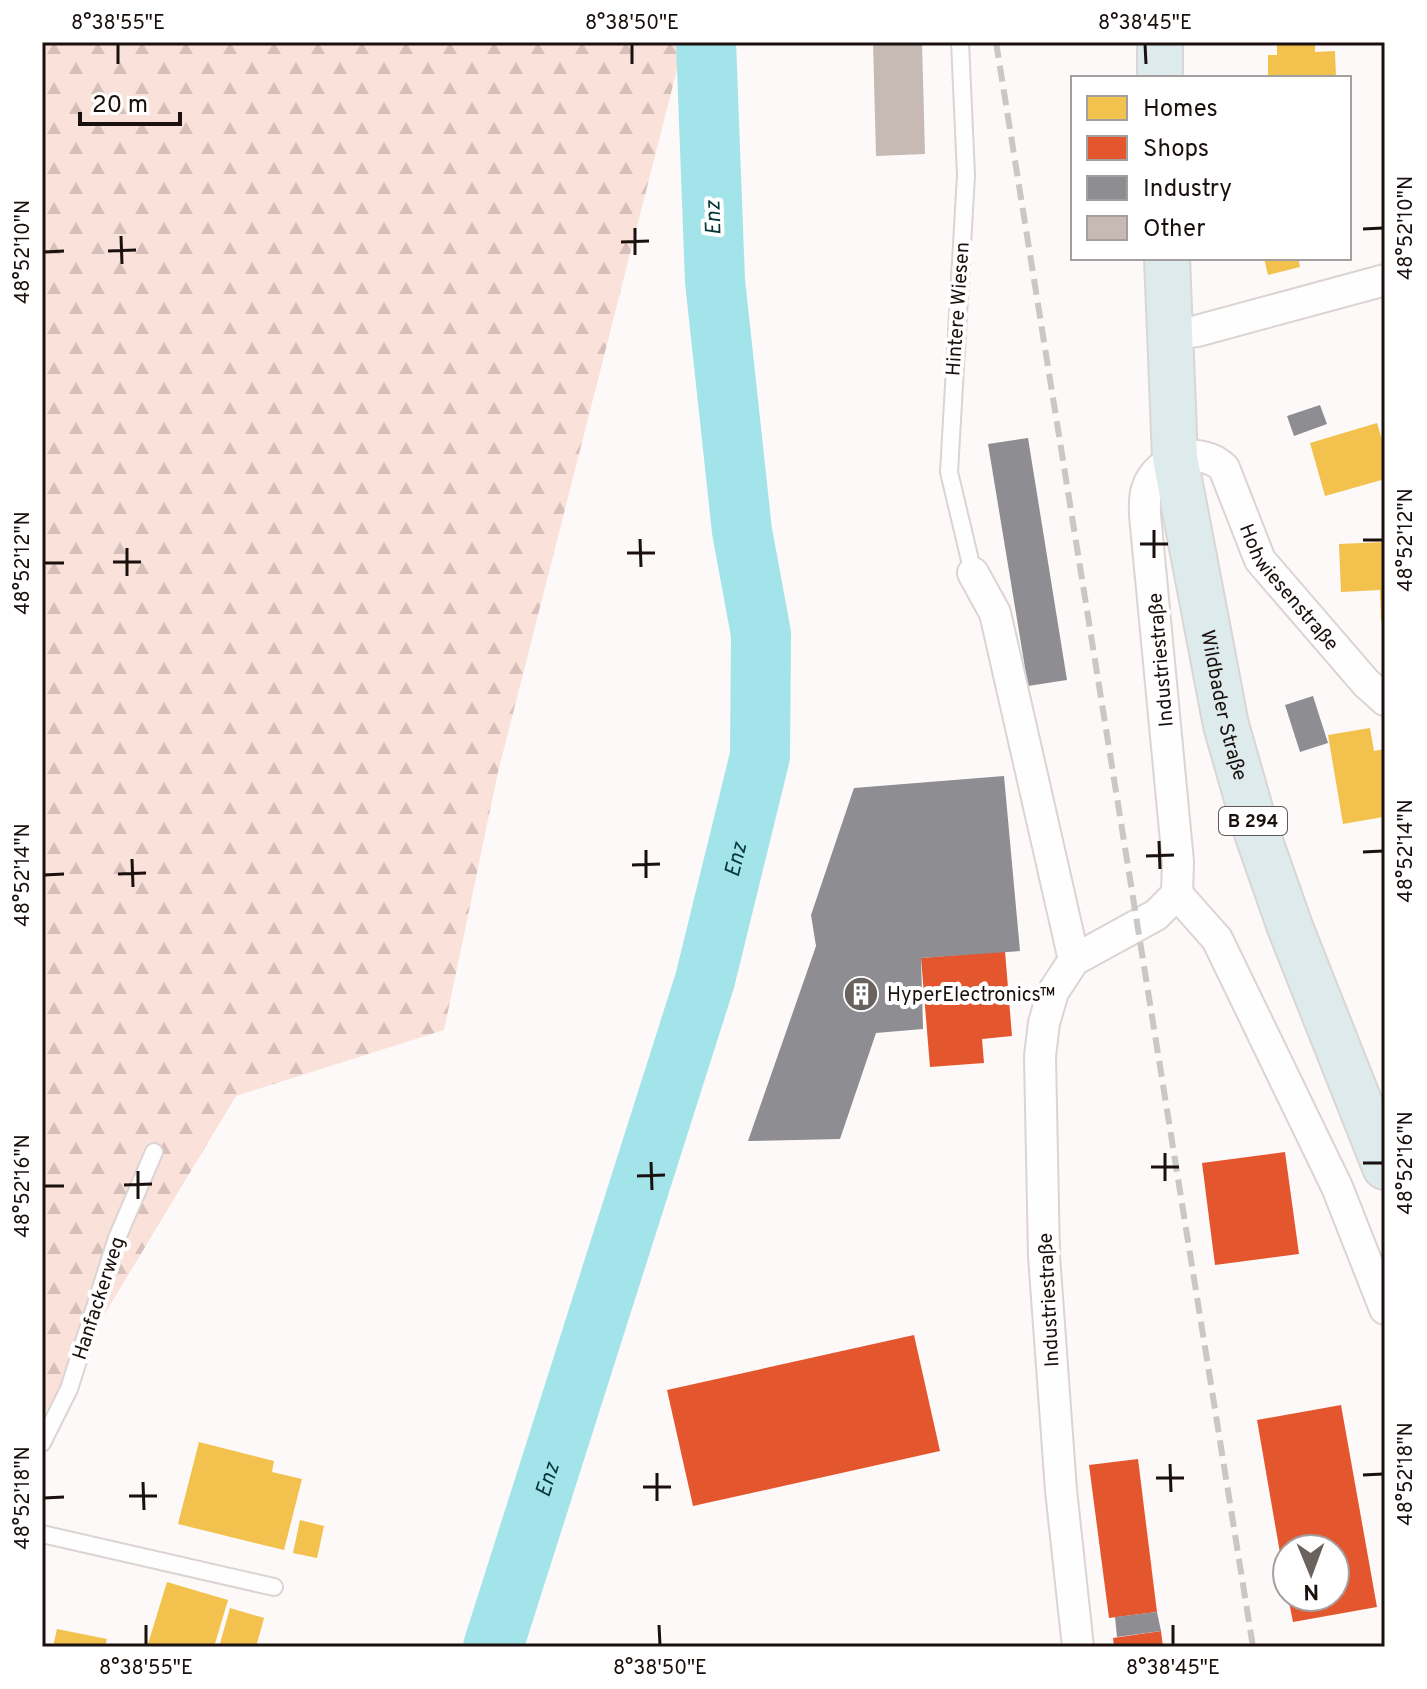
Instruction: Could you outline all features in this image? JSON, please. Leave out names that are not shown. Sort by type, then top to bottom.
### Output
[{"type":"main road","points":[[1160,42],[1160,76]]},
{"type":"main road","name":"Wildbader Straße","points":[[1167,260],[1170,335],[1195,459],[1226,725],[1256,830],[1290,927],[1385,1167]]},
{"type":"street","points":[[1170,335],[1197,331],[1385,280]]},
{"type":"street","name":"Hohwiesenstraße","points":[[1195,459],[1224,468],[1260,560],[1366,683],[1385,700]]},
{"type":"street","name":"Industriestraße","points":[[1078,1647],[1061,1490],[1044,1256],[1040,1056],[1053,992],[1074,960],[1156,915],[1177,894],[1177,847],[1145,515],[1147,489],[1158,470],[1195,459]]},
{"type":"street","points":[[973,573],[995,613],[1074,960]]},
{"type":"street","points":[[1177,894],[1217,939],[1337,1187],[1385,1309]]},
{"type":"lane","name":"Hintere Wiesen","points":[[960,42],[966,175],[949,472],[973,573]]},
{"type":"lane","name":"Hanfackerweg","points":[[42,1443],[69,1389],[117,1238],[154,1152]]},
{"type":"lane","points":[[42,1534],[274,1587]]},
{"type":"green space","points":[[42,42],[684,42],[498,772],[444,1030],[236,1096],[42,1418]]},
{"type":"building: Homes","points":[[1277,42],[1315,42],[1315,52],[1335,51],[1336,76],[1268,76],[1268,55],[1277,55]]},
{"type":"building: Homes","points":[[1264,260],[1298,260],[1300,267],[1268,275]]},
{"type":"building: Homes","points":[[1377,423],[1385,449],[1385,479],[1325,496],[1310,443]]},
{"type":"building: Homes","points":[[1385,542],[1385,621],[1381,621],[1380,590],[1341,592],[1339,544]]},
{"type":"building: Homes","points":[[1370,728],[1374,751],[1385,749],[1383,817],[1343,824],[1328,735]]},
{"type":"building: Homes","points":[[199,1442],[274,1461],[272,1472],[302,1479],[284,1550],[178,1524]]},
{"type":"building: Homes","points":[[300,1520],[324,1526],[317,1558],[293,1553]]},
{"type":"building: Homes","points":[[167,1582],[228,1600],[214,1647],[147,1647]]},
{"type":"building: Homes","points":[[230,1608],[264,1618],[256,1647],[219,1647]]},
{"type":"building: Homes","points":[[57,1629],[107,1639],[105,1647],[53,1647]]},
{"type":"building: Shops","points":[[1005,951],[1012,1036],[982,1039],[984,1063],[930,1067],[921,958]]},
{"type":"building: Shops","points":[[1285,1152],[1299,1254],[1215,1265],[1202,1163]]},
{"type":"building: Shops","points":[[914,1335],[940,1451],[693,1506],[667,1390]]},
{"type":"building: Shops","points":[[1341,1405],[1377,1607],[1351,1612],[1351,1533],[1277,1533],[1257,1420]]},
{"type":"building: Shops","points":[[1138,1459],[1157,1612],[1109,1618],[1089,1465]]},
{"type":"building: Shops","points":[[1291,1613],[1343,1613],[1293,1622]]},
{"type":"building: Shops","points":[[1161,1631],[1163,1647],[1114,1647],[1113,1638]]},
{"type":"building: Industry","points":[[1320,405],[1327,424],[1294,436],[1287,416]]},
{"type":"building: Industry","points":[[1028,438],[1067,680],[1028,686],[988,444]]},
{"type":"building: Industry","points":[[1313,696],[1328,743],[1300,752],[1285,705]]},
{"type":"building: Industry","name":"HyperElectronics™","points":[[1004,776],[1020,951],[921,958],[923,1029],[876,1033],[840,1139],[748,1141],[816,946],[811,915],[854,788]]},
{"type":"building: Industry","points":[[1157,1612],[1161,1631],[1117,1637],[1115,1617]]},
{"type":"building: Other","points":[[873,42],[922,42],[925,154],[876,156]]},
{"type":"waterway","name":"Enz","points":[[493,1647],[705,980],[760,756],[761,634],[742,531],[715,281],[706,42]]},
{"type":"railway","points":[[996,42],[1253,1647]]},
{"type":"place","name":"HyperElectronics™","points":[[861,994]]}]
